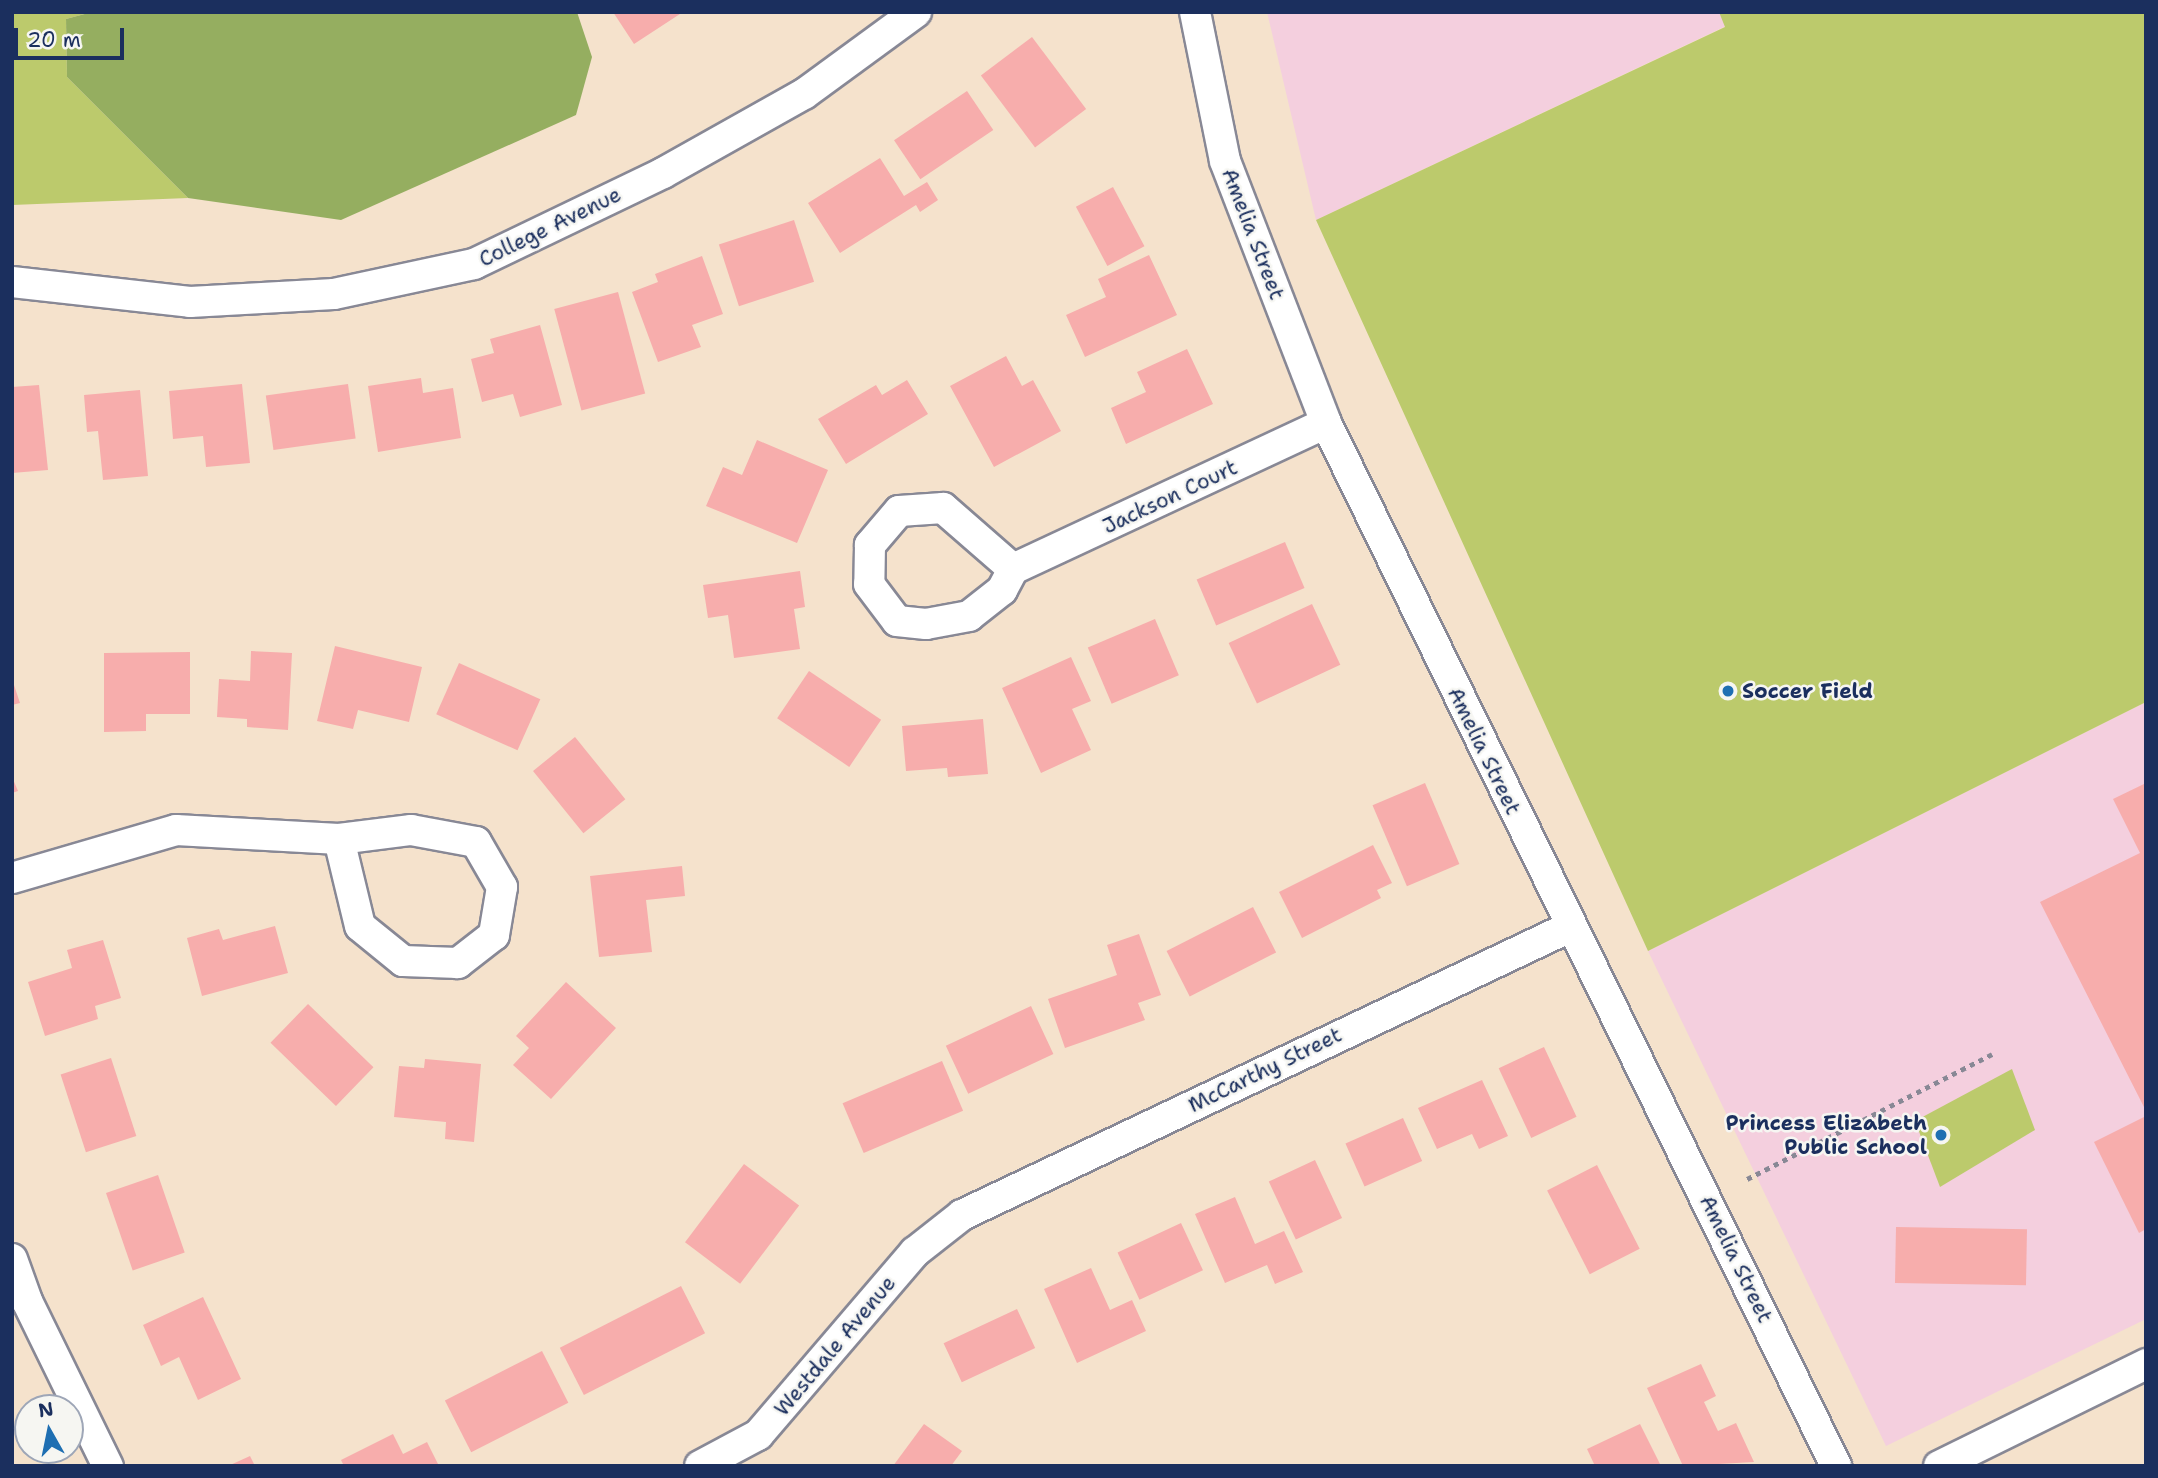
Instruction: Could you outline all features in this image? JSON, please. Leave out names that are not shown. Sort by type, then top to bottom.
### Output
[{"type":"street","name":"College Avenue","points":[[12,282],[190,302],[334,293],[474,264],[663,173],[804,94],[916,12]]},
{"type":"street","name":"Amelia Street","points":[[1195,12],[1225,161],[1326,423],[1570,927],[1836,1466]]},
{"type":"street","name":"Jackson Court","points":[[1013,569],[943,508],[898,511],[870,545],[869,584],[897,621],[926,624],[969,616],[1002,590],[1013,569],[1326,423]]},
{"type":"street","points":[[12,878],[176,830],[339,839],[411,830],[476,842],[502,887],[494,935],[458,963],[403,961],[360,926],[339,839]]},
{"type":"street","name":"McCarthy Street","points":[[962,1215],[1570,927]]},
{"type":"street","name":"Westdale Avenue","points":[[700,1466],[758,1435],[915,1252],[962,1215]]},
{"type":"street","points":[[12,1259],[27,1301],[108,1466]]},
{"type":"street","points":[[1939,1466],[2146,1364]]},
{"type":"path","points":[[1746,1179],[1992,1054]]},
{"type":"shaded area","points":[[1267,12],[1719,12],[1726,26],[1316,220]]},
{"type":"shaded area","name":"Princess Elizabeth Public School","points":[[2146,702],[2146,1319],[1886,1446],[1648,951]]},
{"type":"green space","points":[[12,12],[92,12],[66,19],[67,77],[188,198],[12,205]]},
{"type":"green space","points":[[92,12],[577,12],[592,57],[576,115],[341,220],[188,198],[67,77],[66,19]]},
{"type":"green space","points":[[1719,12],[2146,12],[2146,702],[1648,951],[1316,220],[1725,27]]},
{"type":"green space","points":[[2012,1069],[2035,1130],[1940,1187],[1915,1121]]},
{"type":"building","points":[[613,12],[683,12],[634,44]]},
{"type":"building","points":[[1032,37],[1086,109],[1035,147],[981,76]]},
{"type":"building","points":[[967,91],[993,130],[920,179],[894,140]]},
{"type":"building","points":[[880,158],[904,196],[927,182],[938,200],[920,212],[916,205],[840,253],[808,203]]},
{"type":"building","points":[[1113,187],[1144,246],[1107,266],[1076,207]]},
{"type":"building","points":[[794,220],[814,282],[739,306],[719,244]]},
{"type":"building","points":[[1149,255],[1177,315],[1085,357],[1066,315],[1106,297],[1098,279]]},
{"type":"building","points":[[702,256],[723,314],[692,325],[701,347],[658,362],[632,292],[658,282],[655,274]]},
{"type":"building","points":[[618,292],[645,393],[581,411],[554,309]]},
{"type":"building","points":[[540,325],[562,405],[520,417],[513,394],[482,402],[471,359],[494,353],[490,339]]},
{"type":"building","points":[[1187,349],[1213,404],[1126,444],[1111,408],[1146,392],[1137,372]]},
{"type":"building","points":[[1006,356],[1022,386],[1033,380],[1061,431],[994,467],[950,386]]},
{"type":"building","points":[[421,378],[423,393],[453,388],[461,438],[378,452],[368,386]]},
{"type":"building","points":[[907,380],[928,414],[846,464],[818,419],[876,385],[882,395]]},
{"type":"building","points":[[242,384],[250,463],[206,467],[203,436],[173,439],[169,391]]},
{"type":"building","points":[[348,384],[356,438],[273,450],[266,396]]},
{"type":"building","points":[[39,385],[48,470],[12,473],[12,387]]},
{"type":"building","points":[[140,390],[148,476],[103,480],[98,431],[87,432],[84,395]]},
{"type":"building","points":[[757,440],[828,470],[797,543],[706,506],[723,467],[742,475]]},
{"type":"building","points":[[1285,542],[1305,588],[1216,626],[1197,580]]},
{"type":"building","points":[[800,571],[805,607],[794,609],[800,649],[734,658],[728,615],[708,618],[703,585]]},
{"type":"building","points":[[1312,604],[1340,665],[1257,704],[1229,643]]},
{"type":"building","points":[[1155,619],[1179,675],[1112,704],[1088,648]]},
{"type":"building","points":[[335,646],[422,667],[409,722],[358,710],[353,729],[317,721]]},
{"type":"building","points":[[251,651],[292,653],[288,730],[247,727],[247,719],[217,717],[219,679],[250,681]]},
{"type":"building","points":[[190,652],[190,714],[146,714],[146,731],[104,732],[104,653]]},
{"type":"building","points":[[1071,657],[1091,701],[1072,709],[1091,750],[1041,773],[1002,688]]},
{"type":"building","points":[[459,663],[540,699],[518,750],[436,714]]},
{"type":"building","points":[[809,671],[881,720],[849,767],[777,718]]},
{"type":"building","points":[[12,679],[20,703],[12,705]]},
{"type":"building","points":[[983,719],[988,774],[948,777],[947,768],[906,771],[902,726]]},
{"type":"building","points":[[575,737],[625,799],[583,833],[533,771]]},
{"type":"building","points":[[12,777],[18,791],[12,793]]},
{"type":"building","points":[[1425,783],[1459,864],[1407,886],[1373,805]]},
{"type":"building","points":[[2146,783],[2146,1111],[2040,902],[2140,853],[2113,799]]},
{"type":"building","points":[[1373,845],[1392,883],[1377,890],[1381,898],[1302,938],[1279,892]]},
{"type":"building","points":[[682,866],[685,896],[646,900],[652,952],[599,957],[590,876]]},
{"type":"building","points":[[1253,907],[1276,952],[1190,996],[1167,951]]},
{"type":"building","points":[[275,926],[288,973],[202,996],[187,938],[219,929],[223,940]]},
{"type":"building","points":[[1139,934],[1161,995],[1138,1003],[1145,1020],[1065,1048],[1048,999],[1117,975],[1107,945]]},
{"type":"building","points":[[103,940],[121,998],[95,1006],[98,1019],[45,1036],[28,982],[72,968],[67,950]]},
{"type":"building","points":[[566,982],[616,1028],[551,1099],[513,1065],[529,1048],[516,1036]]},
{"type":"building","points":[[308,1004],[373,1067],[336,1106],[270,1043]]},
{"type":"building","points":[[1031,1006],[1053,1054],[968,1094],[946,1046]]},
{"type":"building","points":[[1544,1047],[1577,1117],[1531,1138],[1499,1068]]},
{"type":"building","points":[[111,1058],[136,1136],[86,1152],[61,1074]]},
{"type":"building","points":[[425,1059],[481,1064],[474,1142],[445,1139],[446,1122],[394,1117],[399,1066],[424,1068]]},
{"type":"building","points":[[942,1061],[963,1111],[864,1153],[843,1103]]},
{"type":"building","points":[[1482,1080],[1508,1136],[1479,1149],[1472,1134],[1437,1149],[1418,1108]]},
{"type":"building","points":[[2146,1116],[2146,1229],[2139,1233],[2094,1142]]},
{"type":"building","points":[[1403,1118],[1422,1161],[1365,1187],[1345,1144]]},
{"type":"building","points":[[1315,1160],[1342,1218],[1296,1240],[1269,1182]]},
{"type":"building","points":[[744,1164],[799,1206],[740,1284],[685,1242]]},
{"type":"building","points":[[1597,1165],[1640,1249],[1590,1274],[1547,1190]]},
{"type":"building","points":[[158,1175],[185,1253],[133,1270],[106,1193]]},
{"type":"building","points":[[1235,1197],[1255,1244],[1284,1231],[1303,1272],[1275,1284],[1267,1265],[1225,1283],[1195,1214]]},
{"type":"building","points":[[1181,1223],[1203,1270],[1140,1300],[1118,1253]]},
{"type":"building","points":[[1896,1227],[2027,1229],[2026,1285],[1895,1283]]},
{"type":"building","points":[[1091,1268],[1110,1310],[1132,1300],[1146,1331],[1077,1363],[1044,1289]]},
{"type":"building","points":[[681,1286],[705,1333],[584,1395],[560,1348]]},
{"type":"building","points":[[203,1297],[241,1379],[198,1400],[179,1357],[161,1366],[143,1325]]},
{"type":"building","points":[[1017,1309],[1035,1348],[962,1382],[944,1343]]},
{"type":"building","points":[[542,1351],[568,1403],[471,1452],[445,1400]]},
{"type":"building","points":[[1701,1364],[1716,1396],[1704,1402],[1718,1431],[1736,1423],[1754,1462],[1683,1466],[1647,1388]]},
{"type":"building","points":[[924,1424],[962,1451],[951,1466],[893,1466]]},
{"type":"building","points":[[1640,1424],[1661,1466],[1595,1466],[1587,1449]]},
{"type":"building","points":[[393,1434],[403,1454],[427,1442],[439,1466],[344,1466],[341,1460]]},
{"type":"building","points":[[250,1456],[255,1466],[228,1466]]},
{"type":"place","name":"Soccer Field","points":[[1728,691]]},
{"type":"place","name":"Princess Elizabeth Public School","points":[[1941,1135]]}]
